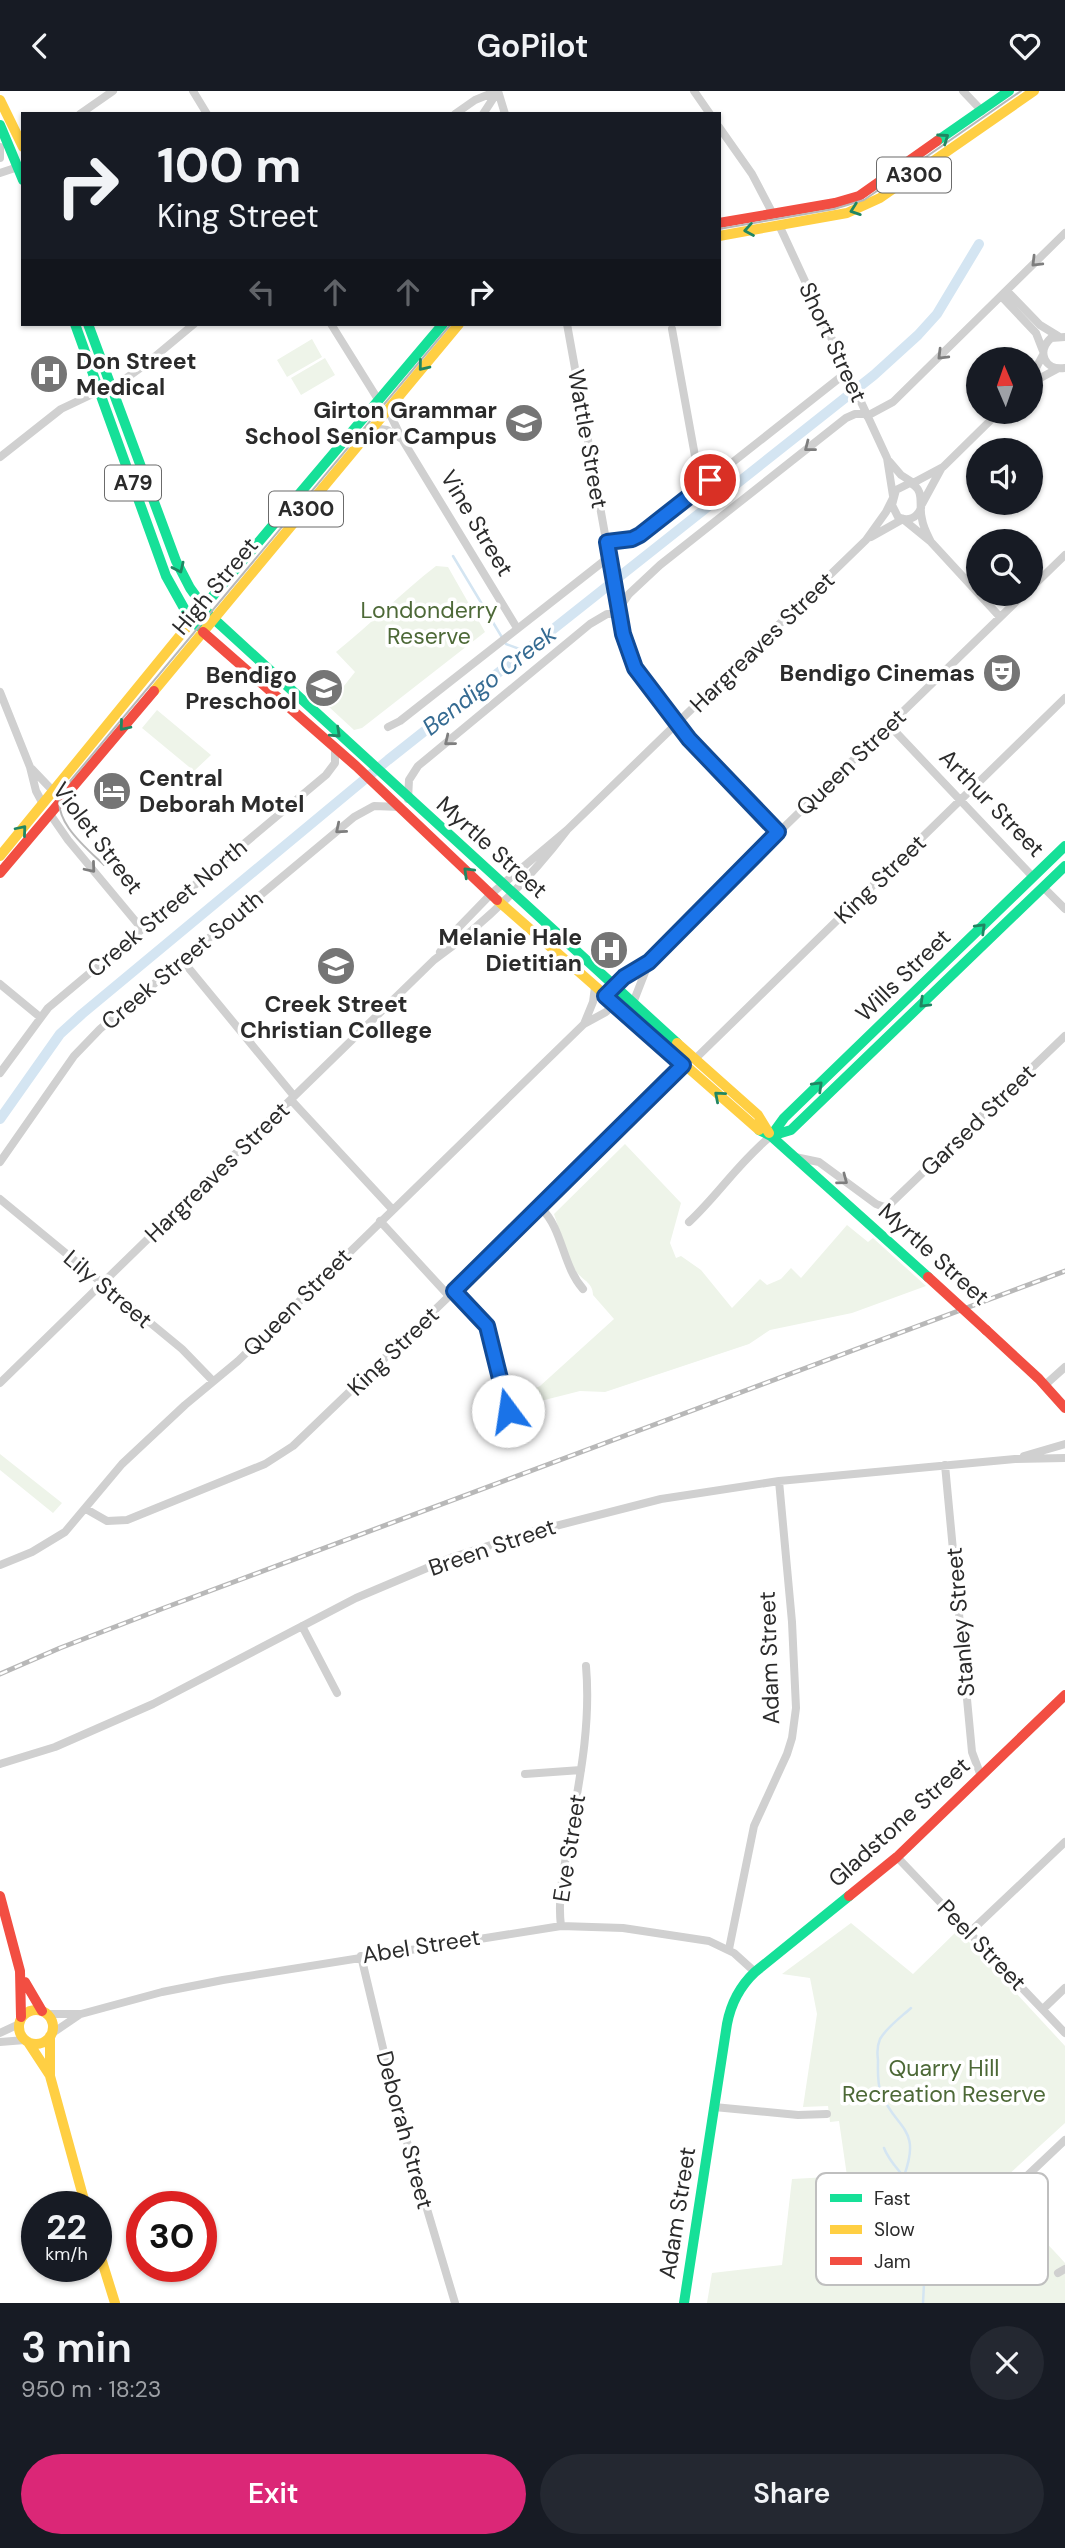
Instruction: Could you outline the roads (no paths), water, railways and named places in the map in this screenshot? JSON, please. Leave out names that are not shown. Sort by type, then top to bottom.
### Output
[{"type":"main road","name":"A300","points":[[721,236],[859,209],[874,202],[916,173],[986,115],[1009,91]]},
{"type":"main road","name":"A300","points":[[721,223],[852,198],[986,115],[1034,91]]},
{"type":"main road","points":[[0,100],[21,143]]},
{"type":"main road","points":[[0,125],[21,175]]},
{"type":"main road","points":[[909,163],[916,173]]},
{"type":"main road","points":[[773,214],[779,225]]},
{"type":"main road","name":"A79","points":[[76,326],[99,391],[116,419],[176,561],[190,588],[214,619]]},
{"type":"main road","name":"A79","points":[[89,326],[110,385],[116,419],[166,576],[192,620],[203,632]]},
{"type":"main road","name":"High Street","points":[[0,856],[134,689],[441,326]]},
{"type":"main road","name":"High Street","points":[[0,873],[457,326]]},
{"type":"main road","points":[[99,391],[110,385]]},
{"type":"main road","name":"Vine Street","points":[[379,401],[388,410]]},
{"type":"main road","name":"Myrtle Street","points":[[214,619],[404,803],[491,894],[754,1127],[771,1136],[986,1330],[1045,1385],[1065,1408]]},
{"type":"main road","name":"Myrtle Street","points":[[203,632],[335,748],[360,763]]},
{"type":"main road","points":[[96,739],[108,746]]},
{"type":"main road","name":"Violet Street","points":[[53,791],[63,799]]},
{"type":"main road","name":"Myrtle Street","points":[[404,803],[512,893],[758,1115],[771,1136]]},
{"type":"main road","name":"Violet Street","points":[[43,804],[50,814]]},
{"type":"main road","name":"Wills Street","points":[[771,1136],[785,1118],[1065,846]]},
{"type":"main road","name":"Wills Street","points":[[771,1136],[791,1130],[1065,866]]},
{"type":"main road","name":"Arthur Street","points":[[1033,877],[1043,887]]},
{"type":"main road","name":"Gladstone Street","points":[[755,1972],[897,1857],[1065,1695]]},
{"type":"main road","points":[[0,1896],[21,1973],[24,1996],[20,2020],[21,2035],[34,2048],[50,2076],[82,2191]]},
{"type":"main road","name":"Adam Street","points":[[684,2303],[732,2002],[739,1988],[755,1972]]},
{"type":"main road","points":[[21,1973],[52,2023],[50,2076]]},
{"type":"main road","points":[[20,2020],[31,2011],[44,2012]]},
{"type":"main road","points":[[26,2041],[38,2044],[51,2035]]},
{"type":"main road","points":[[108,2282],[115,2303]]},
{"type":"street","points":[[83,112],[113,91]]},
{"type":"street","points":[[193,91],[206,112]]},
{"type":"street","points":[[458,112],[475,100],[497,91]]},
{"type":"street","points":[[484,112],[497,91]]},
{"type":"street","points":[[497,91],[504,112]]},
{"type":"street","points":[[694,91],[709,112]]},
{"type":"street","points":[[963,91],[986,115]]},
{"type":"street","points":[[721,130],[752,174],[773,214]]},
{"type":"street","points":[[0,147],[0,158]]},
{"type":"street","points":[[0,173],[18,167]]},
{"type":"street","name":"Short Street","points":[[779,225],[887,458],[901,475],[912,483]]},
{"type":"street","points":[[404,803],[410,780],[418,766],[590,625],[604,615],[619,612],[629,594],[660,565],[846,418],[885,409],[1065,233]]},
{"type":"street","points":[[1004,294],[1038,336],[1041,347]]},
{"type":"street","points":[[1004,294],[1040,325],[1063,336]]},
{"type":"street","points":[[991,307],[996,305],[1017,313]]},
{"type":"street","points":[[110,385],[155,357],[192,326]]},
{"type":"street","name":"Vine Street","points":[[332,326],[379,401]]},
{"type":"street","name":"Wattle Street","points":[[567,326],[616,597],[627,648],[635,668],[689,739],[778,832]]},
{"type":"street","points":[[672,329],[695,456],[710,480]]},
{"type":"street","points":[[1062,370],[1048,364],[1043,353],[1049,340],[1063,336]]},
{"type":"street","points":[[1043,378],[1062,370]]},
{"type":"street","points":[[607,542],[632,539],[640,535],[849,375]]},
{"type":"street","points":[[0,457],[61,409],[99,391]]},
{"type":"street","name":"Vine Street","points":[[388,410],[402,439],[517,628]]},
{"type":"street","points":[[903,519],[914,517],[943,467],[987,424]]},
{"type":"street","points":[[372,428],[387,430],[402,439]]},
{"type":"street","name":"Short Street","points":[[887,458],[893,497]]},
{"type":"street","points":[[943,467],[901,486],[893,497],[894,511],[931,541],[1000,617]]},
{"type":"street","points":[[912,483],[921,495],[922,519],[931,541]]},
{"type":"street","name":"Hargreaves Street","points":[[0,1383],[434,960],[467,936],[502,904],[568,830],[866,540],[882,519],[893,497]]},
{"type":"street","name":"Hargreaves Street","points":[[866,540],[903,519]]},
{"type":"street","points":[[1043,576],[1065,555]]},
{"type":"street","points":[[388,727],[400,721],[609,557]]},
{"type":"street","name":"Queen Street","points":[[633,1003],[649,962],[778,832],[1011,606]]},
{"type":"street","name":"Violet Street","points":[[0,692],[30,767],[33,784],[43,804]]},
{"type":"street","name":"King Street","points":[[695,1059],[1065,698]]},
{"type":"street","name":"Arthur Street","points":[[890,726],[1033,877]]},
{"type":"street","name":"Creek Street North","points":[[0,1073],[40,1017],[326,775],[335,762],[335,748]]},
{"type":"street","name":"Violet Street","points":[[30,767],[53,791]]},
{"type":"street","name":"Creek Street South","points":[[0,1162],[81,1048],[100,1028],[359,814],[377,805],[404,803]]},
{"type":"street","name":"Violet Street","points":[[50,814],[68,840],[142,929]]},
{"type":"street","name":"Hargreaves Street","points":[[434,960],[459,927],[501,884],[568,830]]},
{"type":"street","name":"Arthur Street","points":[[1043,887],[1065,909]]},
{"type":"street","points":[[182,960],[293,1098],[393,1209]]},
{"type":"street","name":"Queen Street","points":[[0,1565],[32,1552],[56,1538],[86,1509],[122,1464],[237,1361],[584,1024],[606,1012],[610,1000],[640,965],[649,962]]},
{"type":"street","points":[[0,984],[40,1017]]},
{"type":"street","name":"Queen Street","points":[[584,1024],[593,1002],[595,987]]},
{"type":"street","name":"Garsed Street","points":[[794,1157],[816,1160],[876,1204],[884,1207],[890,1205],[1065,1036]]},
{"type":"street","name":"King Street","points":[[86,1509],[107,1521],[127,1520],[272,1460],[305,1436],[541,1208],[683,1065]]},
{"type":"street","name":"Wills Street","points":[[689,1222],[715,1196],[740,1163],[771,1136]]},
{"type":"street","name":"Lily Street","points":[[0,1199],[182,1349],[213,1381]]},
{"type":"street","points":[[541,1208],[549,1217],[569,1270],[583,1289]]},
{"type":"street","points":[[380,1221],[487,1326],[508,1411]]},
{"type":"street","points":[[1045,1385],[1065,1367]]},
{"type":"street","name":"Breen Street","points":[[1015,1459],[1065,1444]]},
{"type":"street","name":"Breen Street","points":[[2,1765],[55,1747],[153,1704],[356,1598],[453,1557],[502,1540],[661,1499],[779,1481],[1015,1459],[1065,1458]]},
{"type":"street","name":"Stanley Street","points":[[945,1465],[972,1752],[981,1776]]},
{"type":"street","name":"Adam Street","points":[[729,1949],[754,1826],[790,1746],[796,1708],[792,1622],[779,1481]]},
{"type":"street","points":[[302,1626],[337,1693]]},
{"type":"street","name":"Eve Street","points":[[561,1926],[560,1896],[588,1718],[586,1667]]},
{"type":"street","points":[[526,1774],[581,1770]]},
{"type":"street","points":[[970,1933],[1065,1842]]},
{"type":"street","name":"Peel Street","points":[[897,1857],[1065,2033]]},
{"type":"street","name":"Abel Street","points":[[44,2012],[81,2014],[184,1987],[361,1956],[561,1926],[637,1930],[709,1941],[729,1949],[755,1972]]},
{"type":"street","name":"Deborah Street","points":[[361,1956],[400,2115],[455,2303]]},
{"type":"street","points":[[1043,2009],[1065,1988]]},
{"type":"street","name":"Abel Street","points":[[51,2035],[81,2014]]},
{"type":"street","points":[[0,2033],[20,2020]]},
{"type":"street","points":[[0,2042],[26,2041]]},
{"type":"street","points":[[714,2107],[798,2115],[827,2114]]},
{"type":"street","points":[[1030,2173],[1065,2140]]},
{"type":"waterway","name":"Bendigo Creek","points":[[0,1119],[60,1034],[82,1014],[388,760],[874,375],[937,314],[979,244]]},
{"type":"waterway","points":[[453,556],[506,644],[525,651]]},
{"type":"waterway","points":[[905,2173],[909,2160],[909,2138],[881,2093],[878,2081],[878,2049],[883,2035],[911,2008]]},
{"type":"waterway","points":[[884,2148],[900,2173]]},
{"type":"waterway","points":[[923,2303],[924,2285]]},
{"type":"tram line","points":[[721,229],[834,209],[864,200],[1021,91]]},
{"type":"tram line","points":[[104,865],[79,841],[65,822],[59,801],[62,791],[449,326]]},
{"type":"railway","points":[[0,1674],[164,1608],[1065,1271]]},
{"type":"place","name":"Don Street Medical","points":[[49,374]]},
{"type":"place","name":"Girton Grammar School Senior Campus","points":[[524,423]]},
{"type":"place","name":"Bendigo Cinemas","points":[[1002,673]]},
{"type":"place","name":"Bendigo Preschool","points":[[324,688]]},
{"type":"place","name":"Central Deborah Motel","points":[[112,791]]},
{"type":"place","name":"Melanie Hale Dietitian","points":[[609,950]]},
{"type":"place","name":"Creek Street Christian College","points":[[336,966]]},
{"type":"park label","name":"Londonderry Reserve","points":[[429,623]]},
{"type":"park label","name":"Quarry Hill Recreation Reserve","points":[[944,2081]]}]
